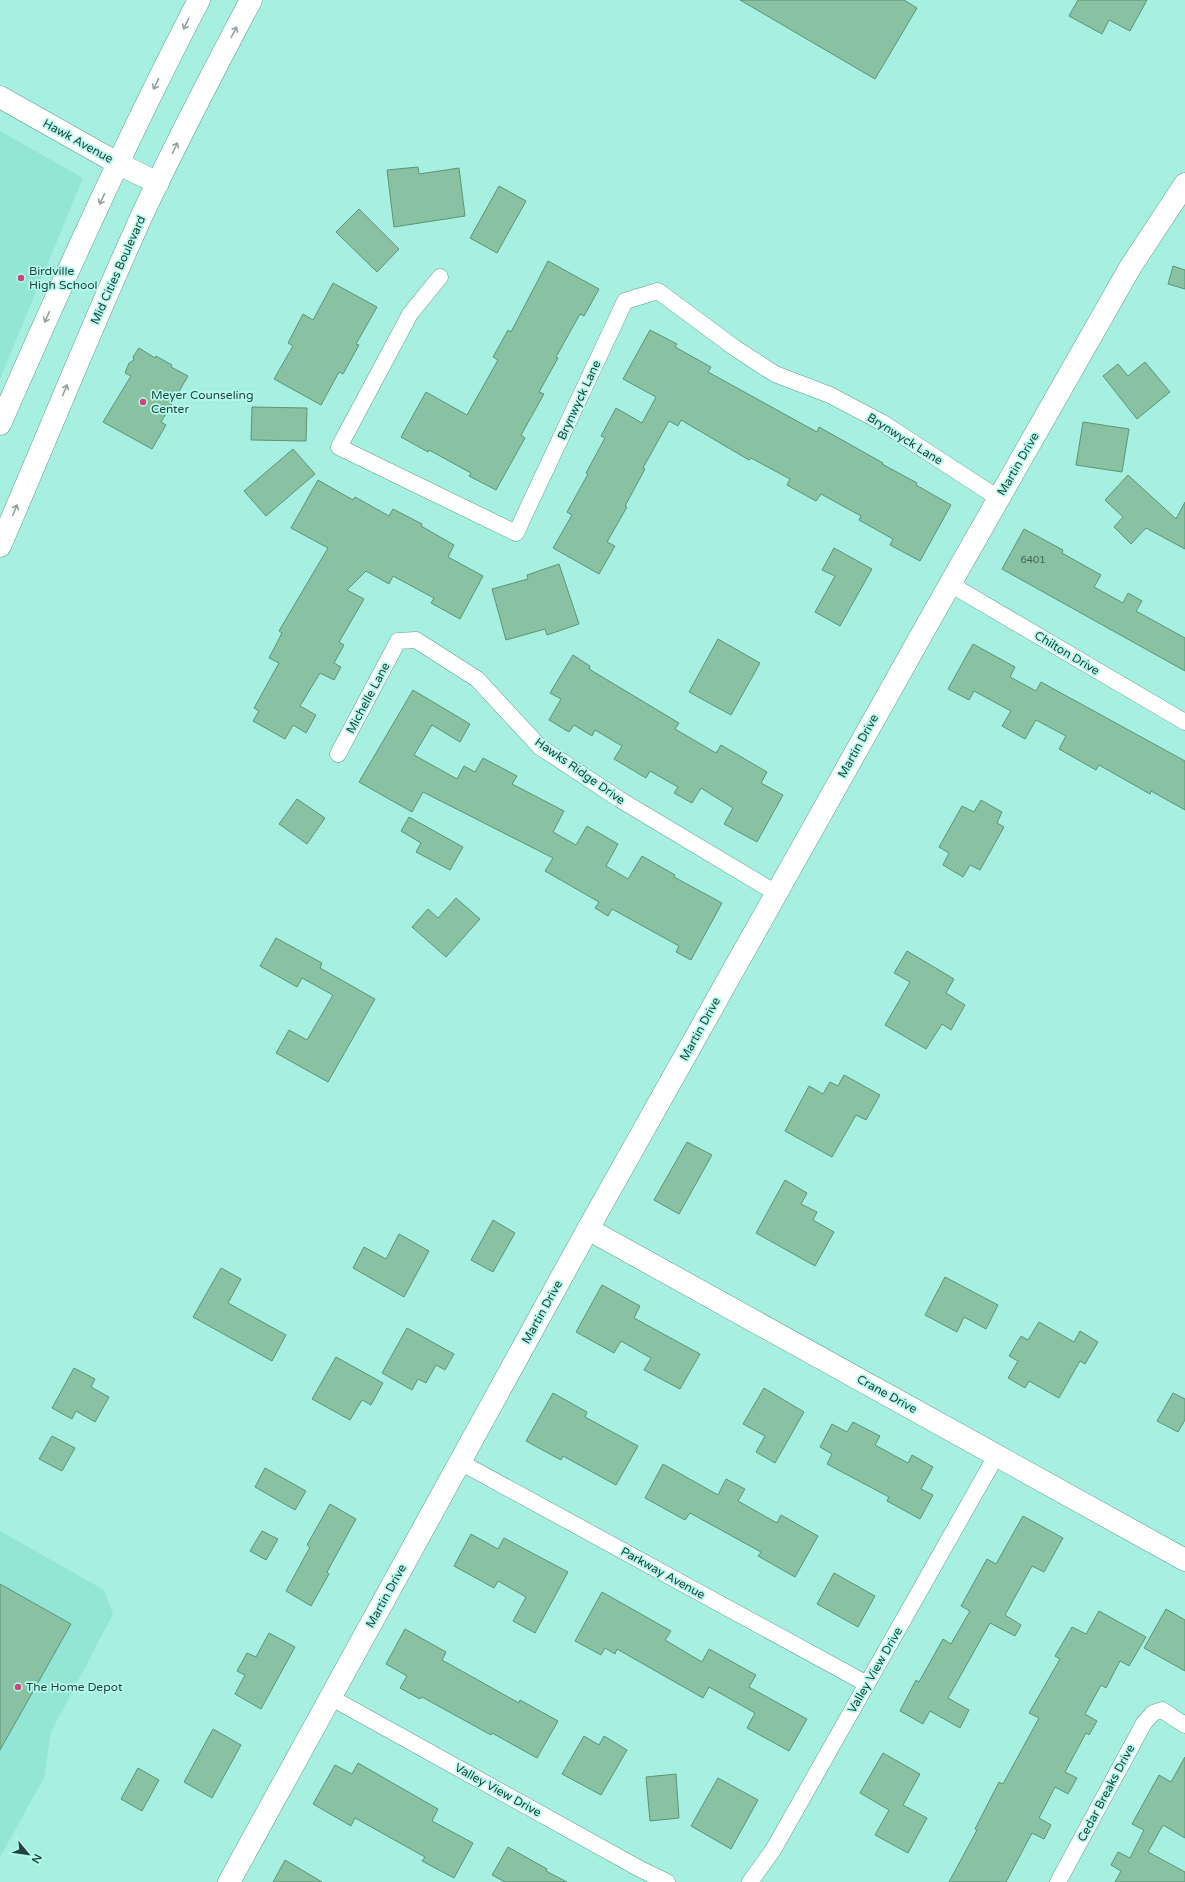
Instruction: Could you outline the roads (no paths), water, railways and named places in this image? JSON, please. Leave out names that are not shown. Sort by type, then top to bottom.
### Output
[{"type":"street","points":[[0,424],[71,265],[156,82],[199,0]]},
{"type":"street","name":"Mid Cities Boulevard","points":[[0,546],[78,358],[158,183],[198,100],[251,0]]},
{"type":"street","name":"Hawk Avenue","points":[[0,97],[119,164],[158,183]]},
{"type":"street","name":"Martin Drive","points":[[229,1882],[588,1228],[998,498],[1131,266],[1185,184]]},
{"type":"street","name":"Brynwyck Lane","points":[[440,277],[410,314],[339,447],[516,533],[626,301],[658,291],[736,348],[775,374],[830,395],[883,423],[998,498]]},
{"type":"street","name":"Chilton Drive","points":[[950,584],[1185,722]]},
{"type":"street","name":"Hawks Ridge Drive","points":[[398,641],[416,640],[477,679],[540,747],[619,799],[776,893]]},
{"type":"street","name":"Michelle Lane","points":[[338,754],[398,641]]},
{"type":"street","name":"Crane Drive","points":[[588,1228],[1185,1560]]},
{"type":"street","name":"Valley View Drive","points":[[750,1882],[773,1850],[996,1456]]},
{"type":"street","name":"Parkway Avenue","points":[[460,1462],[867,1684]]},
{"type":"street","name":"Valley View Drive","points":[[330,1697],[640,1870],[667,1882]]},
{"type":"street","name":"Cedar Breaks Drive","points":[[1058,1882],[1144,1723],[1153,1713],[1162,1710],[1185,1725]]},
{"type":"place","name":"Birdville High School","points":[[21,278]]},
{"type":"place","name":"Meyer Counseling Center","points":[[143,402]]},
{"type":"place","name":"The Home Depot","points":[[18,1687]]}]
